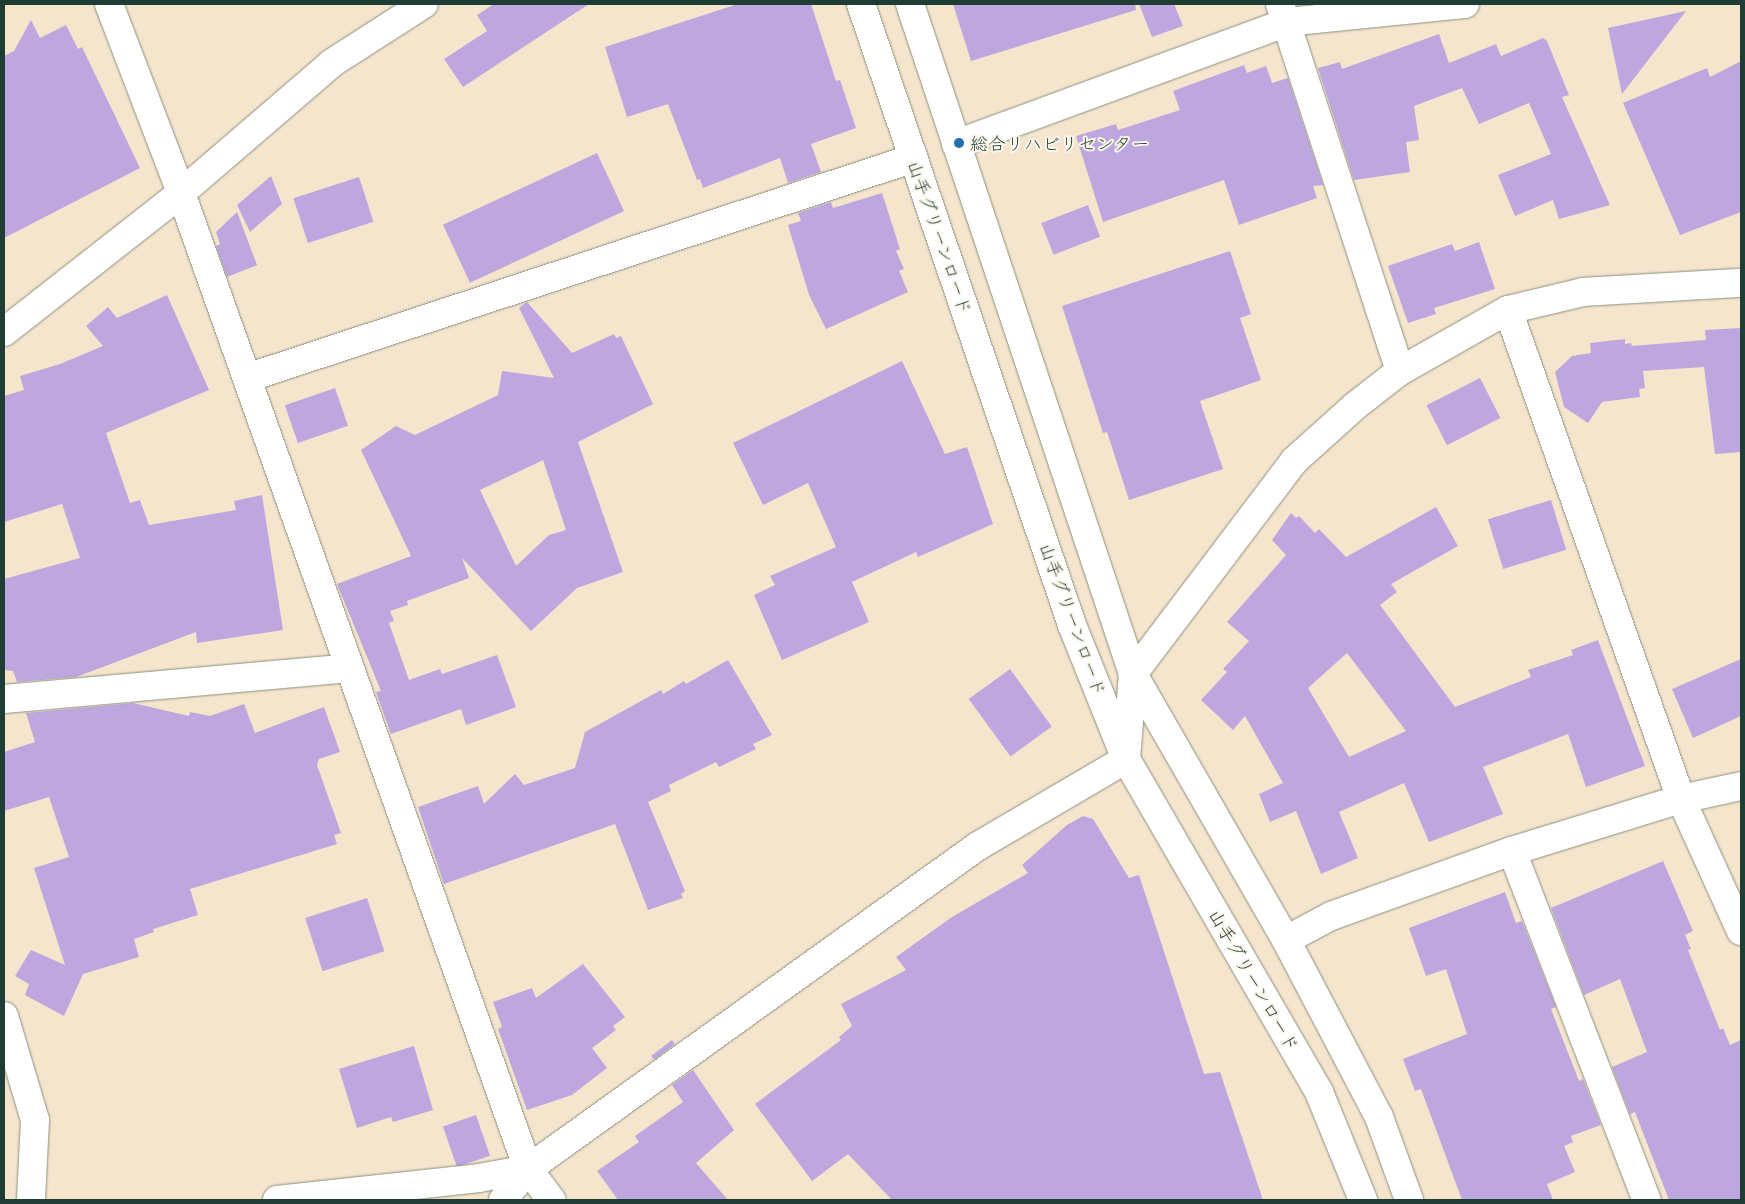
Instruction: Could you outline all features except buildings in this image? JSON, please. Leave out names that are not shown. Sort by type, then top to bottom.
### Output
[{"type":"street","points":[[108,4],[181,193],[528,1169],[551,1200]]},
{"type":"street","points":[[4,332],[181,193],[332,63],[424,4]]},
{"type":"street","name":"山手グリーンロード","points":[[861,4],[1072,624],[1126,759],[1319,1092],[1363,1200]]},
{"type":"street","points":[[910,4],[1133,674],[1286,940],[1379,1117],[1409,1200]]},
{"type":"street","points":[[956,144],[1283,13],[1465,4]]},
{"type":"street","points":[[1283,13],[1400,371]]},
{"type":"street","points":[[247,378],[914,158]]},
{"type":"street","points":[[503,1200],[528,1169],[978,846],[1126,759],[1133,674],[1294,461],[1400,371],[1508,310],[1583,292],[1741,283]]},
{"type":"street","points":[[1508,310],[1681,798],[1741,931]]},
{"type":"street","points":[[4,698],[350,668]]},
{"type":"street","points":[[1286,940],[1332,916],[1512,850],[1681,798],[1741,786]]},
{"type":"street","points":[[1512,850],[1647,1200]]},
{"type":"street","points":[[4,1016],[35,1120],[31,1200]]},
{"type":"street","points":[[277,1200],[479,1178],[528,1169]]},
{"type":"place","name":"総合リハビリセンター","points":[[959,143]]}]
